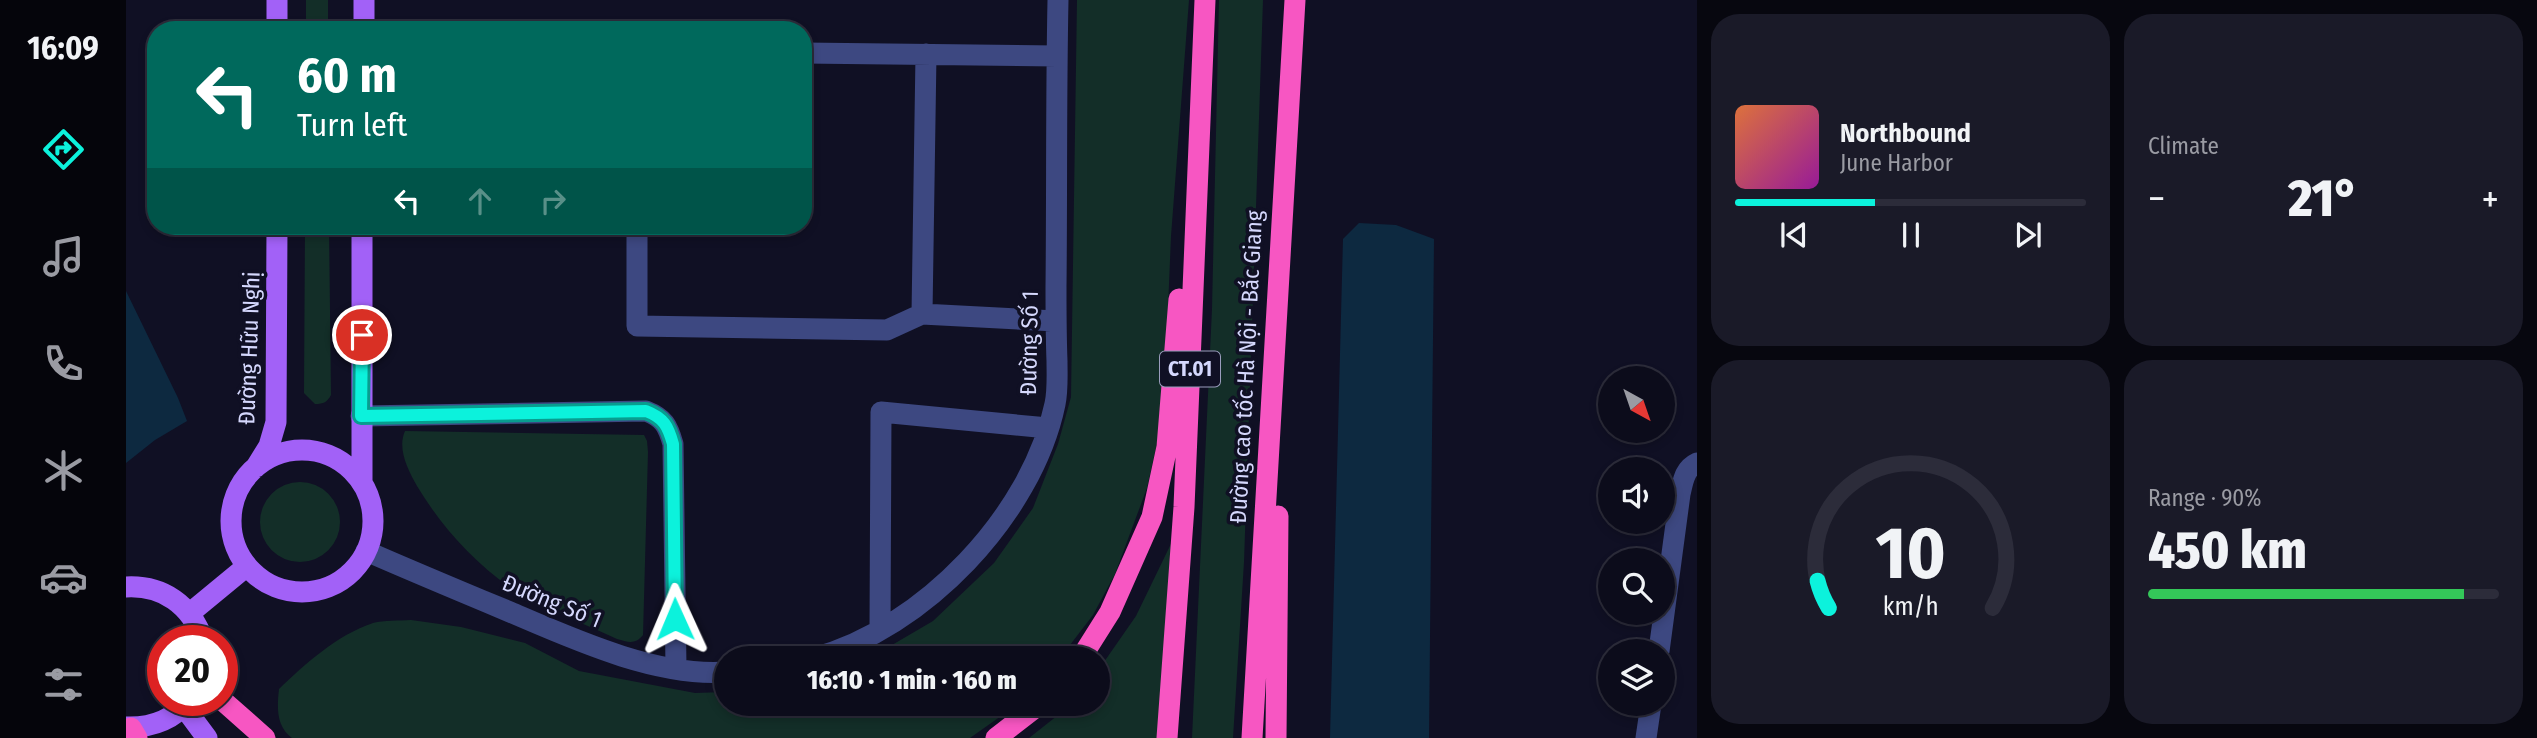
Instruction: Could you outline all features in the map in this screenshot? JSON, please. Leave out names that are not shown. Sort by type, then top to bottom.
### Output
[{"type":"highway","points":[[1088,646],[1115,599],[1152,517],[1167,447],[1204,0]]},
{"type":"highway","name":"CT.01","points":[[1167,738],[1184,507],[1204,0]]},
{"type":"highway","name":"Đường cao tốc Hà Nội - Bắc Giang","points":[[1252,738],[1295,0]]},
{"type":"highway","points":[[1276,738],[1279,241]]},
{"type":"highway","points":[[238,714],[265,738]]},
{"type":"highway","points":[[996,738],[1024,716]]},
{"type":"main road","points":[[277,0],[277,21]]},
{"type":"main road","points":[[364,0],[364,21]]},
{"type":"main road","name":"Đường Hữu Nghị","points":[[256,468],[269,446],[276,422],[277,235]]},
{"type":"main road","points":[[362,235],[362,483]]},
{"type":"main road","points":[[304,450],[337,459],[362,483],[373,517],[371,535],[366,551],[355,568],[341,580],[324,589],[305,592],[287,590],[269,584],[247,566],[233,538],[231,516],[236,495],[256,468],[270,458],[286,452],[304,450]]},
{"type":"main road","points":[[190,613],[247,566]]},
{"type":"main road","points":[[126,579],[136,587],[166,594],[190,613],[196,625]]},
{"type":"main road","points":[[140,731],[172,716]]},
{"type":"main road","points":[[194,716],[207,738]]},
{"type":"street","name":"Đường Số 1","points":[[850,646],[914,607],[970,558],[995,529],[1034,466],[1048,428],[1056,402],[1058,0]]},
{"type":"street","points":[[812,53],[1057,56]]},
{"type":"street","points":[[922,314],[926,54]]},
{"type":"street","points":[[637,235],[637,326],[887,330],[922,314],[1056,321]]},
{"type":"street","points":[[361,416],[646,411],[662,417],[670,430],[673,444],[676,668]]},
{"type":"street","points":[[880,630],[881,412],[1048,428]]},
{"type":"street","points":[[1661,639],[1685,474],[1697,463]]},
{"type":"street","name":"Đường Số 1","points":[[366,551],[575,640],[621,656],[676,668],[714,670]]},
{"type":"street","points":[[1652,716],[1654,736]]},
{"type":"green space","points":[[306,0],[328,0],[328,21],[306,21]]},
{"type":"green space","points":[[1077,0],[1189,0],[1171,236],[1164,404],[1147,488],[1115,574],[1093,615],[1069,646],[890,646],[933,621],[994,563],[1033,508],[1058,444],[1071,397]]},
{"type":"green space","points":[[1219,0],[1263,0],[1244,562],[1233,738],[1192,738],[1212,309]]},
{"type":"green space","points":[[305,235],[329,235],[331,395],[325,402],[315,404],[304,393]]},
{"type":"green space","points":[[405,431],[644,435],[648,452],[643,635],[628,642],[550,610],[512,589],[480,564],[439,519],[417,486],[403,452]]},
{"type":"green space","points":[[300,482],[315,485],[328,494],[337,507],[340,522],[337,537],[328,550],[315,559],[300,562],[285,559],[272,550],[263,537],[260,522],[263,507],[272,494],[285,485]]},
{"type":"green space","points":[[1183,519],[1170,738],[1029,738],[1057,716],[1110,716],[1110,653],[1136,616]]},
{"type":"green space","points":[[411,620],[461,627],[525,643],[579,671],[695,693],[714,692],[714,716],[1001,716],[970,738],[292,738],[280,722],[279,689],[322,651],[360,628],[377,622]]},
{"type":"water","points":[[1359,223],[1396,225],[1434,239],[1429,738],[1330,738],[1343,239]]},
{"type":"water","points":[[126,291],[187,421],[155,440],[126,463]]},
{"type":"route","points":[[362,335],[361,416],[646,411],[662,417],[670,430],[673,444],[675,619]]}]
